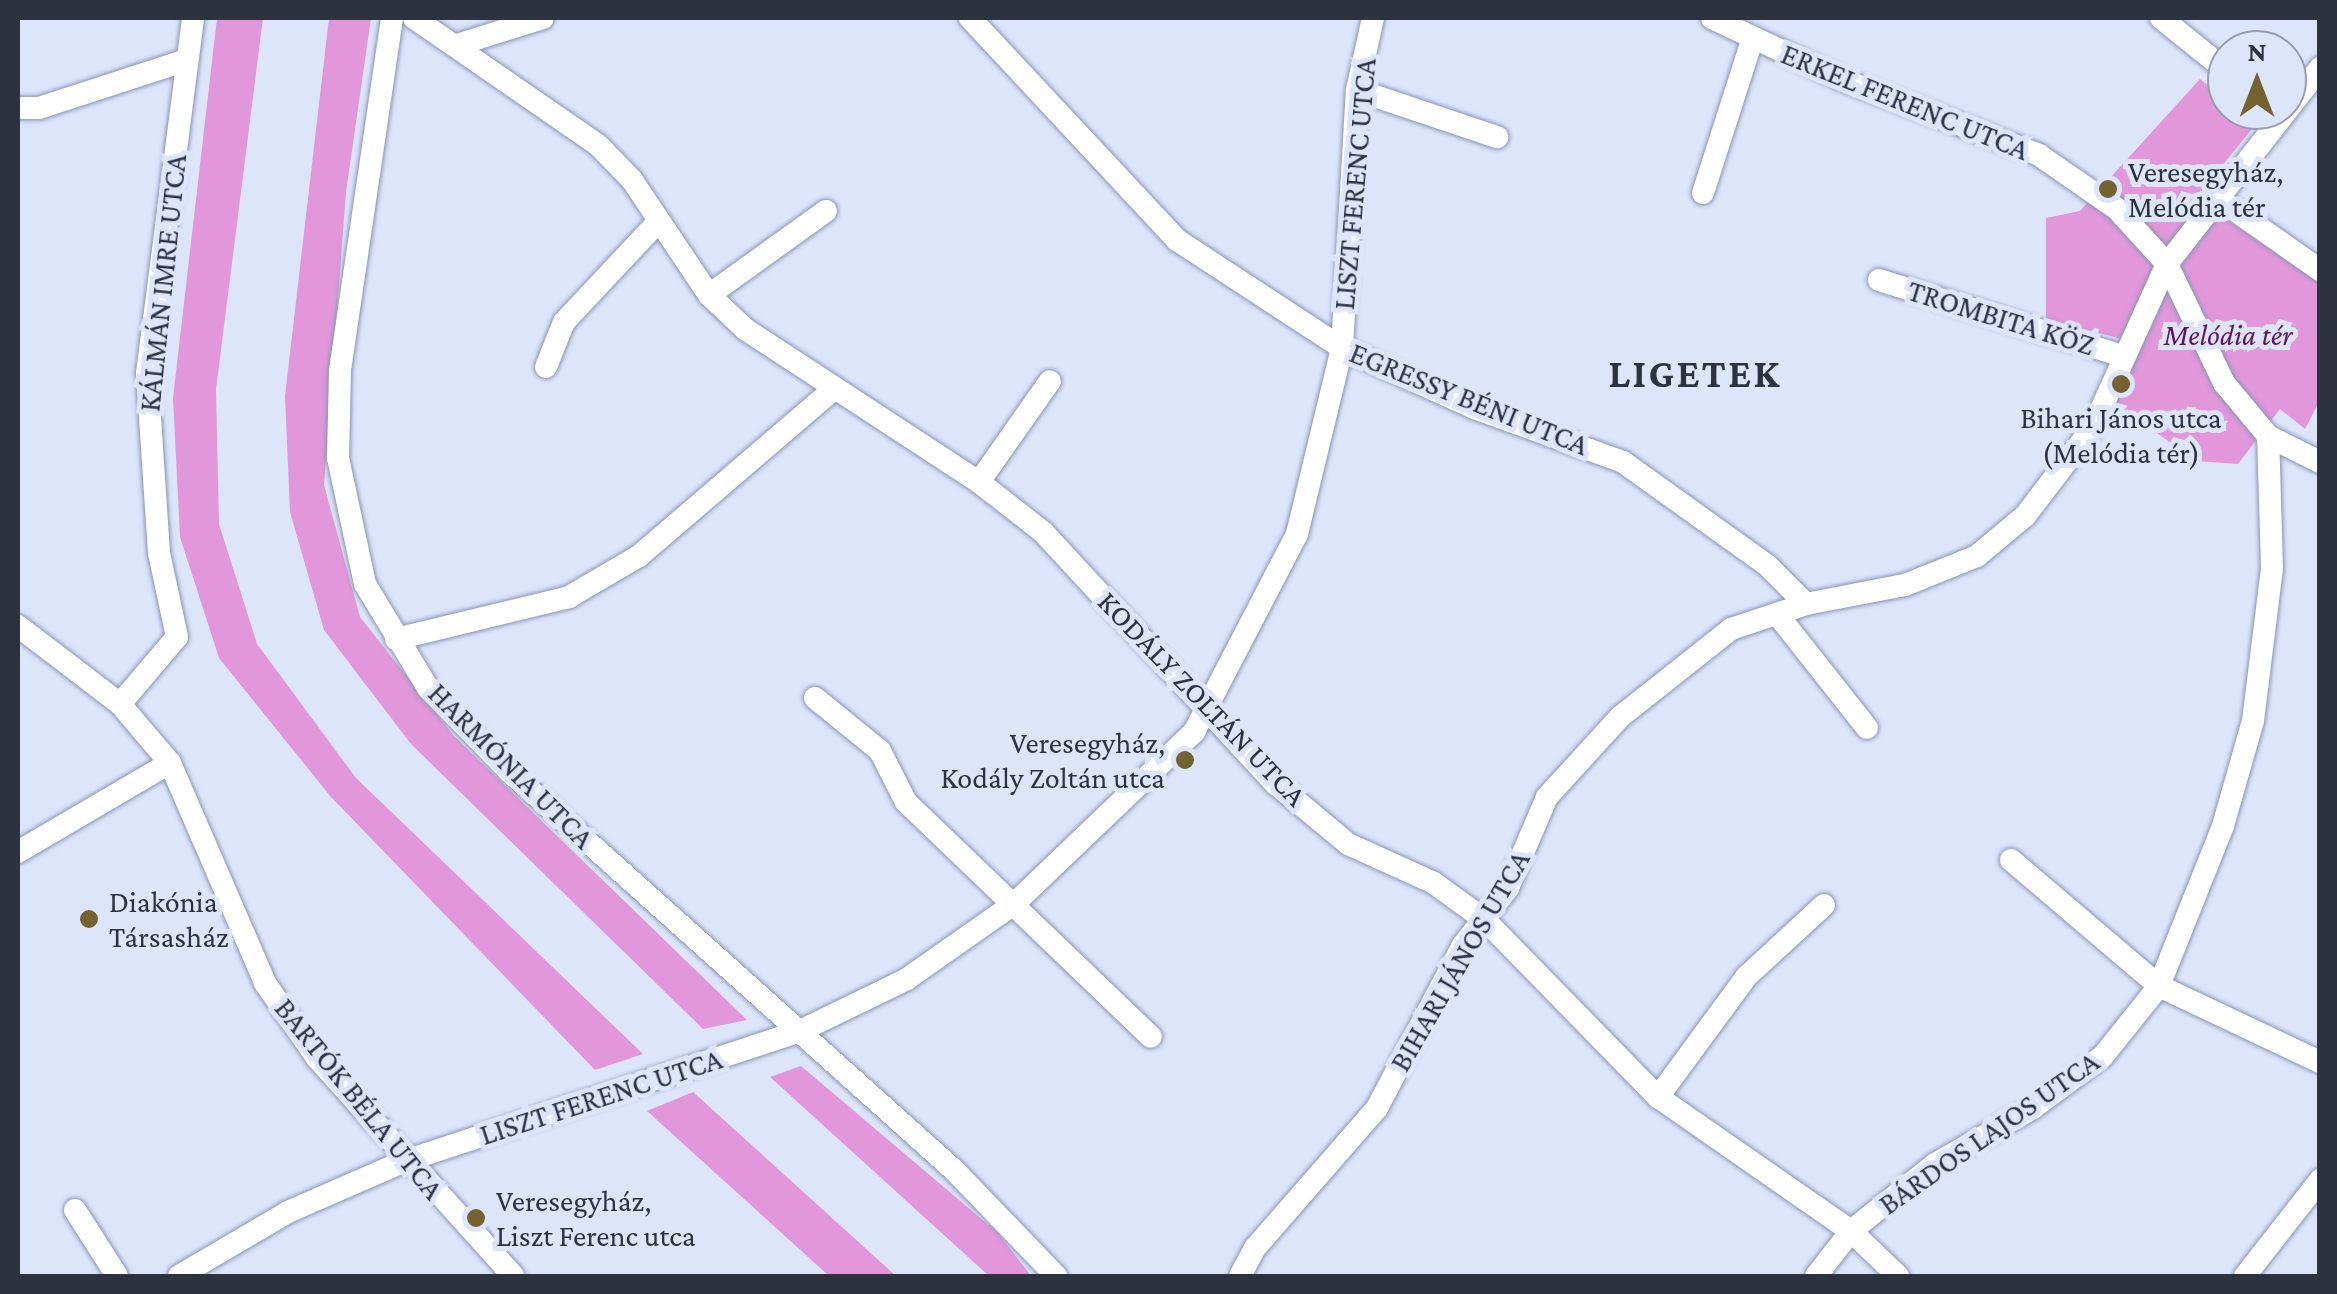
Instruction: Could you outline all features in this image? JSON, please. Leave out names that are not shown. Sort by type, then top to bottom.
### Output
[{"type":"street","name":"KÁLMÁN IMRE UTCA","points":[[120,704],[178,637],[159,553],[147,394],[193,18]]},
{"type":"street","name":"HARMÓNIA UTCA","points":[[392,18],[340,372],[338,458],[365,584],[428,688],[511,773],[954,1171],[1056,1276]]},
{"type":"street","name":"KODÁLY ZOLTÁN UTCA","points":[[414,18],[598,144],[632,180],[656,224],[708,295],[833,390],[979,482],[1044,534],[1276,784],[1348,844],[1434,882],[1484,920],[1658,1096],[1851,1231],[1898,1276]]},
{"type":"street","points":[[457,45],[543,18]]},
{"type":"street","name":"EGRESSY BÉNI UTCA","points":[[970,18],[1177,240],[1342,348],[1474,408],[1623,462],[1768,566],[1806,604]]},
{"type":"street","name":"LISZT FERENC UTCA","points":[[179,1276],[288,1212],[405,1161],[798,1032],[907,979],[1015,903],[1210,709],[1297,534],[1342,348],[1357,90],[1373,18]]},
{"type":"street","name":"ERKEL FERENC UTCA","points":[[1715,18],[1752,40],[2039,155],[2118,209],[2167,264],[2224,383],[2268,436],[2320,462]]},
{"type":"street","points":[[2161,18],[2207,55]]},
{"type":"street","points":[[1703,193],[1752,40]]},
{"type":"street","points":[[18,108],[39,108],[188,60]]},
{"type":"street","points":[[1357,90],[1496,137]]},
{"type":"street","name":"BIHARI JÁNOS UTCA","points":[[1240,1276],[1255,1248],[1378,1108],[1463,945],[1508,888],[1547,798],[1620,717],[1731,629],[1806,604],[1905,586],[1978,556],[2025,516],[2093,427],[2167,264],[2220,200],[2267,130]]},
{"type":"street","points":[[2220,200],[2320,270]]},
{"type":"street","points":[[708,295],[826,212]]},
{"type":"street","points":[[546,367],[564,322],[656,224]]},
{"type":"street","name":"TROMBITA KÖZ","points":[[1880,280],[2122,356]]},
{"type":"street","points":[[979,482],[1050,381]]},
{"type":"street","points":[[396,638],[569,597],[639,556],[833,390]]},
{"type":"street","name":"BÁRDOS LAJOS UTCA","points":[[1816,1276],[1851,1231],[1935,1164],[2033,1108],[2102,1056],[2159,986],[2223,826],[2253,721],[2272,568],[2268,436]]},
{"type":"street","points":[[1777,614],[1867,728]]},
{"type":"street","name":"BARTÓK BÉLA UTCA","points":[[18,626],[120,704],[170,763],[265,983],[317,1058],[405,1161],[513,1276]]},
{"type":"street","points":[[815,698],[880,751],[906,802],[1151,1037]]},
{"type":"street","points":[[18,852],[170,763]]},
{"type":"street","points":[[2011,860],[2159,986],[2320,1062]]},
{"type":"street","points":[[1658,1096],[1746,977],[1824,904]]},
{"type":"street","points":[[2245,1276],[2320,1180]]},
{"type":"street","points":[[75,1210],[117,1276]]},
{"type":"green space","points":[[217,18],[263,18],[216,389],[219,524],[257,644],[356,778],[643,1054],[595,1070],[331,797],[219,658],[180,537],[173,398]]},
{"type":"green space","points":[[329,18],[371,18],[346,192],[324,485],[360,617],[454,736],[747,1020],[703,1029],[411,744],[324,630],[290,512],[285,396]]},
{"type":"green space","name":"Melódia tér","points":[[2200,79],[2207,85],[2207,130],[2251,130],[2196,198],[2319,283],[2319,402],[2305,429],[2280,409],[2238,464],[2196,461],[2116,404],[2137,343],[2046,319],[2046,218],[2080,211]]},
{"type":"green space","points":[[801,1066],[998,1233],[1031,1276],[989,1276],[770,1077]]},
{"type":"green space","points":[[693,1092],[896,1276],[829,1276],[647,1111]]},
{"type":"place","name":"Veresegyház, Melódia tér","points":[[2108,189]]},
{"type":"place","name":"Bihari János utca (Melódia tér)","points":[[2121,384]]},
{"type":"place","name":"Veresegyház, Kodály Zoltán utca","points":[[1185,760]]},
{"type":"place","name":"Diakónia Társasház","points":[[89,919]]},
{"type":"place","name":"Veresegyház, Liszt Ferenc utca","points":[[476,1218]]},
{"type":"district","name":"LIGETEK","points":[[1695,374]]}]
